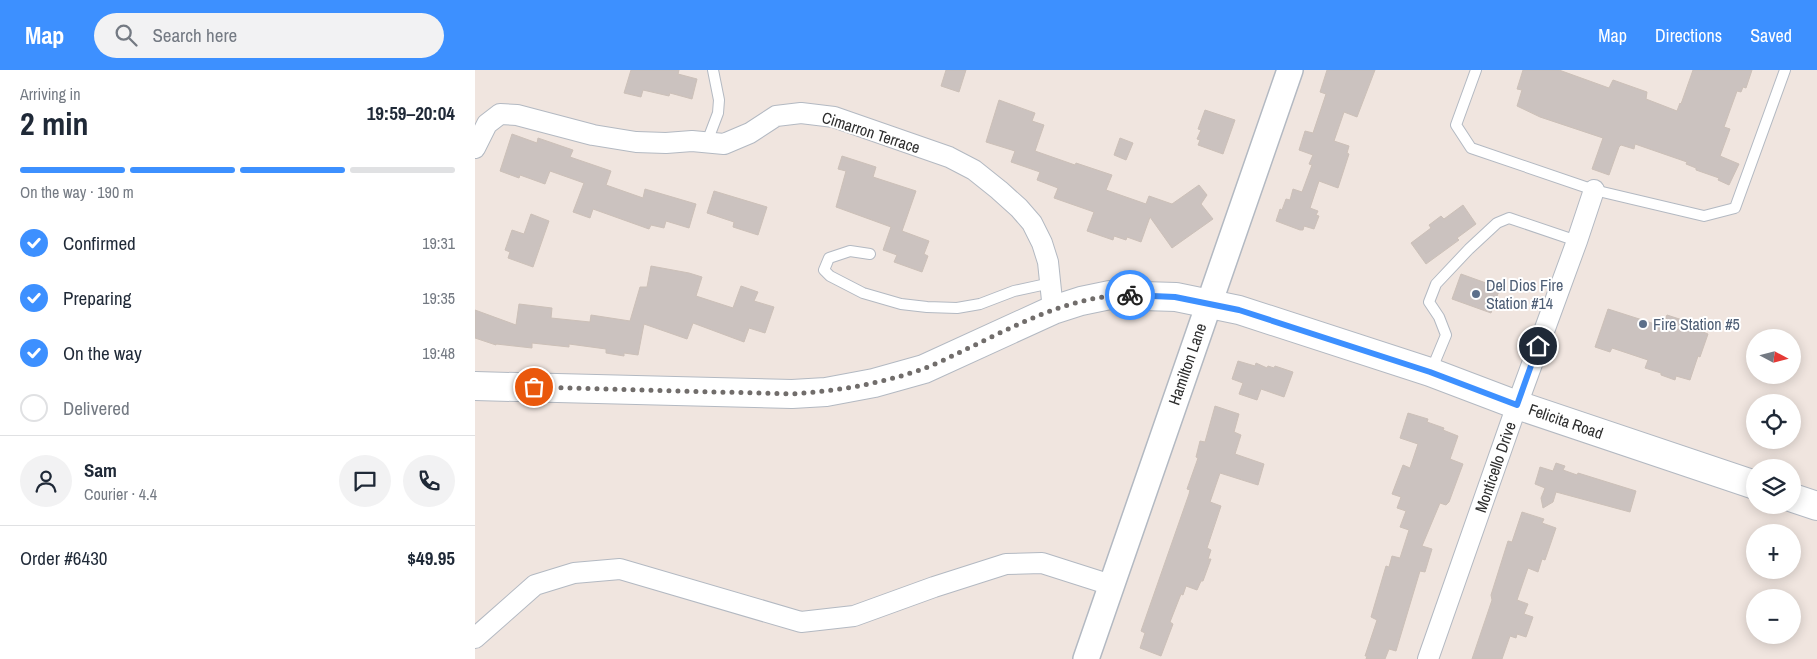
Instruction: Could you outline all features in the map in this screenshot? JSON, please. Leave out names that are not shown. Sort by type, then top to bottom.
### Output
[{"type":"main road","name":"Felicita Road","points":[[475,386],[792,394],[826,392],[875,383],[924,369],[1053,310],[1081,300],[1110,295],[1175,297],[1239,310],[1430,372],[1517,405],[1746,482]]},
{"type":"main road","points":[[1801,501],[1817,506]]},
{"type":"street","name":"Hamilton Lane","points":[[1086,659],[1290,70]]},
{"type":"street","name":"Cimarron Terrace","points":[[475,148],[487,124],[500,114],[517,114],[593,135],[636,142],[666,143],[692,141],[724,144],[750,133],[776,116],[801,112],[834,117],[949,157],[974,170],[999,190],[1032,223],[1042,243],[1048,262],[1053,310]]},
{"type":"street","name":"Monticello Drive","points":[[1428,659],[1577,241],[1593,190]]},
{"type":"street","points":[[475,638],[535,585],[574,573],[620,569],[801,622],[854,616],[934,587],[1006,564],[1042,562],[1111,585]]},
{"type":"lane","points":[[707,142],[719,106],[713,70]]},
{"type":"lane","points":[[1476,70],[1456,125],[1471,148],[1593,190],[1704,216],[1735,208],[1785,70]]},
{"type":"lane","points":[[1430,372],[1446,335],[1439,317],[1429,302],[1436,284],[1497,223],[1509,218],[1577,241]]},
{"type":"lane","points":[[870,254],[850,251],[829,258],[825,270],[830,276],[863,293],[901,304],[927,308],[972,306],[1014,290],[1051,283]]},
{"type":"building","points":[[631,70],[679,70],[678,74],[697,79],[692,99],[670,93],[669,96],[643,90],[641,97],[624,93]]},
{"type":"building","points":[[946,70],[966,70],[959,92],[941,86]]},
{"type":"building","points":[[1327,70],[1375,70],[1357,117],[1344,112],[1334,141],[1349,146],[1347,153],[1349,154],[1338,188],[1319,181],[1310,208],[1318,211],[1316,215],[1319,216],[1314,229],[1304,226],[1303,230],[1300,230],[1276,221],[1286,199],[1290,200],[1293,189],[1302,192],[1312,165],[1309,164],[1313,155],[1299,150],[1305,131],[1313,133],[1326,94],[1320,92]]},
{"type":"building","points":[[1523,70],[1559,70],[1609,88],[1613,80],[1647,92],[1646,99],[1677,111],[1693,70],[1752,70],[1746,88],[1743,87],[1741,92],[1737,91],[1724,127],[1730,129],[1720,156],[1739,164],[1729,185],[1718,180],[1719,178],[1696,170],[1696,168],[1686,164],[1687,162],[1635,144],[1634,149],[1621,145],[1619,147],[1609,175],[1592,169],[1603,138],[1540,117],[1517,106],[1522,90],[1517,89]]},
{"type":"building","points":[[999,100],[1035,113],[1032,121],[1044,125],[1035,151],[1112,175],[1106,190],[1146,204],[1149,196],[1172,204],[1199,185],[1207,195],[1201,204],[1213,219],[1172,248],[1150,217],[1141,242],[1127,237],[1126,240],[1114,236],[1113,240],[1087,231],[1094,212],[1054,198],[1058,188],[1037,180],[1040,172],[1011,162],[1015,151],[986,142]]},
{"type":"building","points":[[1205,110],[1235,120],[1223,154],[1198,145],[1200,140],[1197,139],[1201,130],[1198,129]]},
{"type":"building","points":[[512,134],[537,143],[538,138],[573,150],[570,157],[611,171],[606,185],[643,198],[645,189],[696,204],[689,228],[666,221],[664,228],[651,225],[649,229],[593,209],[590,218],[573,212],[584,183],[550,171],[545,184],[520,175],[519,178],[500,171]]},
{"type":"building","points":[[1120,138],[1133,143],[1126,160],[1114,155]]},
{"type":"building","points":[[842,156],[876,167],[873,177],[916,191],[902,231],[929,241],[924,254],[928,256],[922,272],[894,262],[897,255],[883,250],[891,227],[836,207],[846,171],[838,169]]},
{"type":"building","points":[[714,191],[767,207],[758,235],[733,227],[734,222],[707,213]]},
{"type":"building","points":[[1463,205],[1476,224],[1457,238],[1459,240],[1426,264],[1411,243],[1431,228],[1429,225],[1441,216],[1444,219]]},
{"type":"building","points":[[531,214],[549,221],[533,267],[508,258],[510,252],[505,250],[512,230],[524,234]]},
{"type":"building","points":[[651,266],[702,277],[696,296],[733,308],[741,286],[758,292],[754,301],[774,307],[765,333],[749,328],[744,342],[693,323],[687,339],[644,324],[638,355],[624,353],[624,356],[606,353],[606,349],[569,344],[569,347],[532,343],[532,348],[496,345],[475,338],[475,310],[516,325],[519,304],[552,308],[551,318],[590,322],[591,315],[630,321],[640,287],[647,287]]},
{"type":"building","name":"Del Dios Fire Station #14","points":[[1461,274],[1500,288],[1491,313],[1452,299]]},
{"type":"building","points":[[1608,309],[1658,325],[1660,318],[1665,320],[1667,315],[1704,327],[1703,332],[1708,334],[1690,380],[1676,376],[1675,380],[1645,368],[1648,360],[1612,348],[1610,352],[1595,347]]},
{"type":"building","points":[[1238,361],[1255,366],[1256,363],[1267,368],[1268,366],[1274,368],[1275,366],[1293,372],[1284,397],[1261,389],[1257,400],[1239,394],[1243,383],[1232,379]]},
{"type":"building","points":[[1215,406],[1239,414],[1234,432],[1241,435],[1235,454],[1264,464],[1258,485],[1220,473],[1210,502],[1221,506],[1207,548],[1211,550],[1208,559],[1211,559],[1203,581],[1201,581],[1197,590],[1186,586],[1183,595],[1181,594],[1170,622],[1173,624],[1161,656],[1140,648],[1145,633],[1141,631],[1189,494],[1190,490],[1187,489],[1198,458],[1196,457],[1200,441],[1205,442]]},
{"type":"building","points":[[1408,413],[1428,419],[1427,422],[1444,428],[1443,430],[1458,436],[1450,459],[1463,464],[1449,502],[1446,505],[1440,503],[1422,546],[1432,549],[1425,572],[1420,571],[1396,651],[1389,649],[1385,659],[1366,659],[1367,656],[1365,656],[1377,620],[1371,617],[1386,566],[1389,567],[1392,556],[1400,558],[1409,530],[1400,527],[1406,511],[1397,508],[1401,497],[1392,494],[1403,465],[1410,468],[1418,444],[1400,438]]},
{"type":"building","points":[[1556,463],[1565,466],[1563,470],[1577,475],[1578,473],[1636,491],[1630,512],[1556,492],[1553,502],[1543,508],[1541,498],[1545,488],[1535,484],[1540,467],[1553,471]]},
{"type":"building","points":[[1522,512],[1544,519],[1542,523],[1556,528],[1545,560],[1542,559],[1538,572],[1528,568],[1517,600],[1528,604],[1524,614],[1533,617],[1526,637],[1517,634],[1516,638],[1510,636],[1502,659],[1472,659],[1492,600],[1491,595],[1508,541],[1512,542]]},
{"type":"way so far","points":[[534,387],[792,394],[826,392],[875,383],[924,369],[1053,310],[1081,300],[1110,295],[1130,295]]},
{"type":"place","name":"Del Dios Fire Station #14","points":[[1476,294]]},
{"type":"place","name":"Fire Station #5","points":[[1643,324]]},
{"type":"route","points":[[1130,295],[1175,297],[1239,310],[1430,372],[1517,405],[1538,346]]}]
